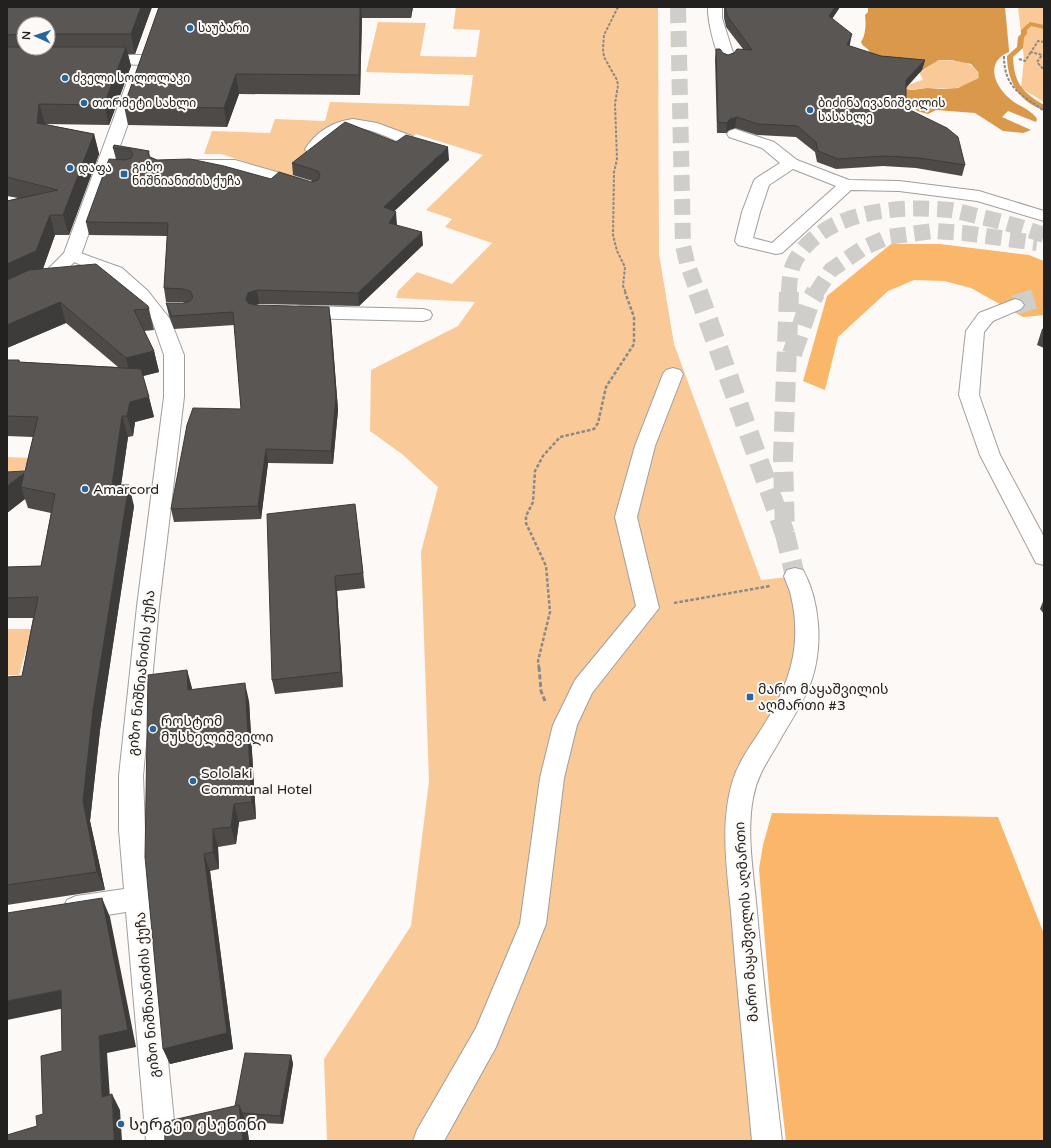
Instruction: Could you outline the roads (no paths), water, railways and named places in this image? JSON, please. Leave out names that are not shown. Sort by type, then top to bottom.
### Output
[{"type":"street","points":[[715,7],[714,15],[720,34],[722,49],[727,59]]},
{"type":"street","points":[[7,296],[52,274],[72,255],[112,166],[145,53],[86,60]]},
{"type":"street","points":[[291,168],[337,128],[347,125],[360,124],[371,126],[406,139]]},
{"type":"street","points":[[734,134],[768,145],[791,162],[846,185],[899,186],[979,196],[1044,216]]},
{"type":"street","points":[[791,162],[761,183],[751,212],[744,241],[776,249],[846,185]]},
{"type":"street","points":[[168,166],[235,165],[291,168],[312,188]]},
{"type":"street","name":"გიზო ნიშნიანიძის ქუჩა","points":[[72,255],[116,272],[142,295],[162,309],[161,319],[174,355],[174,397],[148,606],[131,776],[132,830],[161,1141]]},
{"type":"street","points":[[1015,306],[986,317],[975,331],[969,395],[990,455],[1044,557]]},
{"type":"street","points":[[282,312],[423,315]]},
{"type":"street","points":[[428,1141],[486,1037],[533,924],[552,778],[565,725],[583,687],[648,608],[626,516],[645,446],[673,374]]},
{"type":"street","name":"მარო მაყაშვილის აღმართი","points":[[767,1141],[752,1011],[738,821],[740,799],[744,781],[752,763],[791,702],[801,678],[805,652],[806,627],[803,597],[796,579]]},
{"type":"street","points":[[53,912],[138,899]]},
{"type":"waterway","points":[[1044,27],[1030,24],[1024,30],[1024,34],[1021,37],[1020,48],[1010,56],[1010,64],[1017,87],[1025,96],[1044,108]]},
{"type":"tunnel","points":[[678,7],[683,245],[687,263],[698,293]]},
{"type":"tunnel","points":[[789,293],[793,264],[808,244],[824,231],[843,221],[864,214],[886,210],[950,210],[1003,222],[1044,235]]},
{"type":"tunnel","points":[[816,293],[831,270],[863,248],[888,237],[933,231],[964,233],[1037,243]]},
{"type":"tunnel","points":[[698,292],[785,534]]},
{"type":"tunnel","points":[[789,292],[783,458],[785,534],[795,576]]},
{"type":"tunnel","points":[[792,354],[810,302],[816,292]]},
{"type":"tunnel","points":[[1015,305],[1044,296]]},
{"type":"place","name":"საუბარი","points":[[190,28]]},
{"type":"place","name":"ძველი სოლოლაკი","points":[[65,78]]},
{"type":"place","name":"თორმეტი სახლი","points":[[84,103]]},
{"type":"place","name":"ბიძინა ივანიშვილის სასახლე","points":[[810,110]]},
{"type":"place","name":"დაფა","points":[[70,168]]},
{"type":"place","name":"გიზო ნიშნიანიძის ქუჩა","points":[[124,174]]},
{"type":"place","name":"Amarcord","points":[[85,489]]},
{"type":"place","name":"მარო მაყაშვილის აღმართი #3","points":[[750,697]]},
{"type":"place","name":"როსტომ მუსხელიშვილი","points":[[153,729]]},
{"type":"place","name":"Sololaki Communal Hotel","points":[[193,781]]},
{"type":"place","name":"სერგეი ესენინი","points":[[121,1124]]}]
